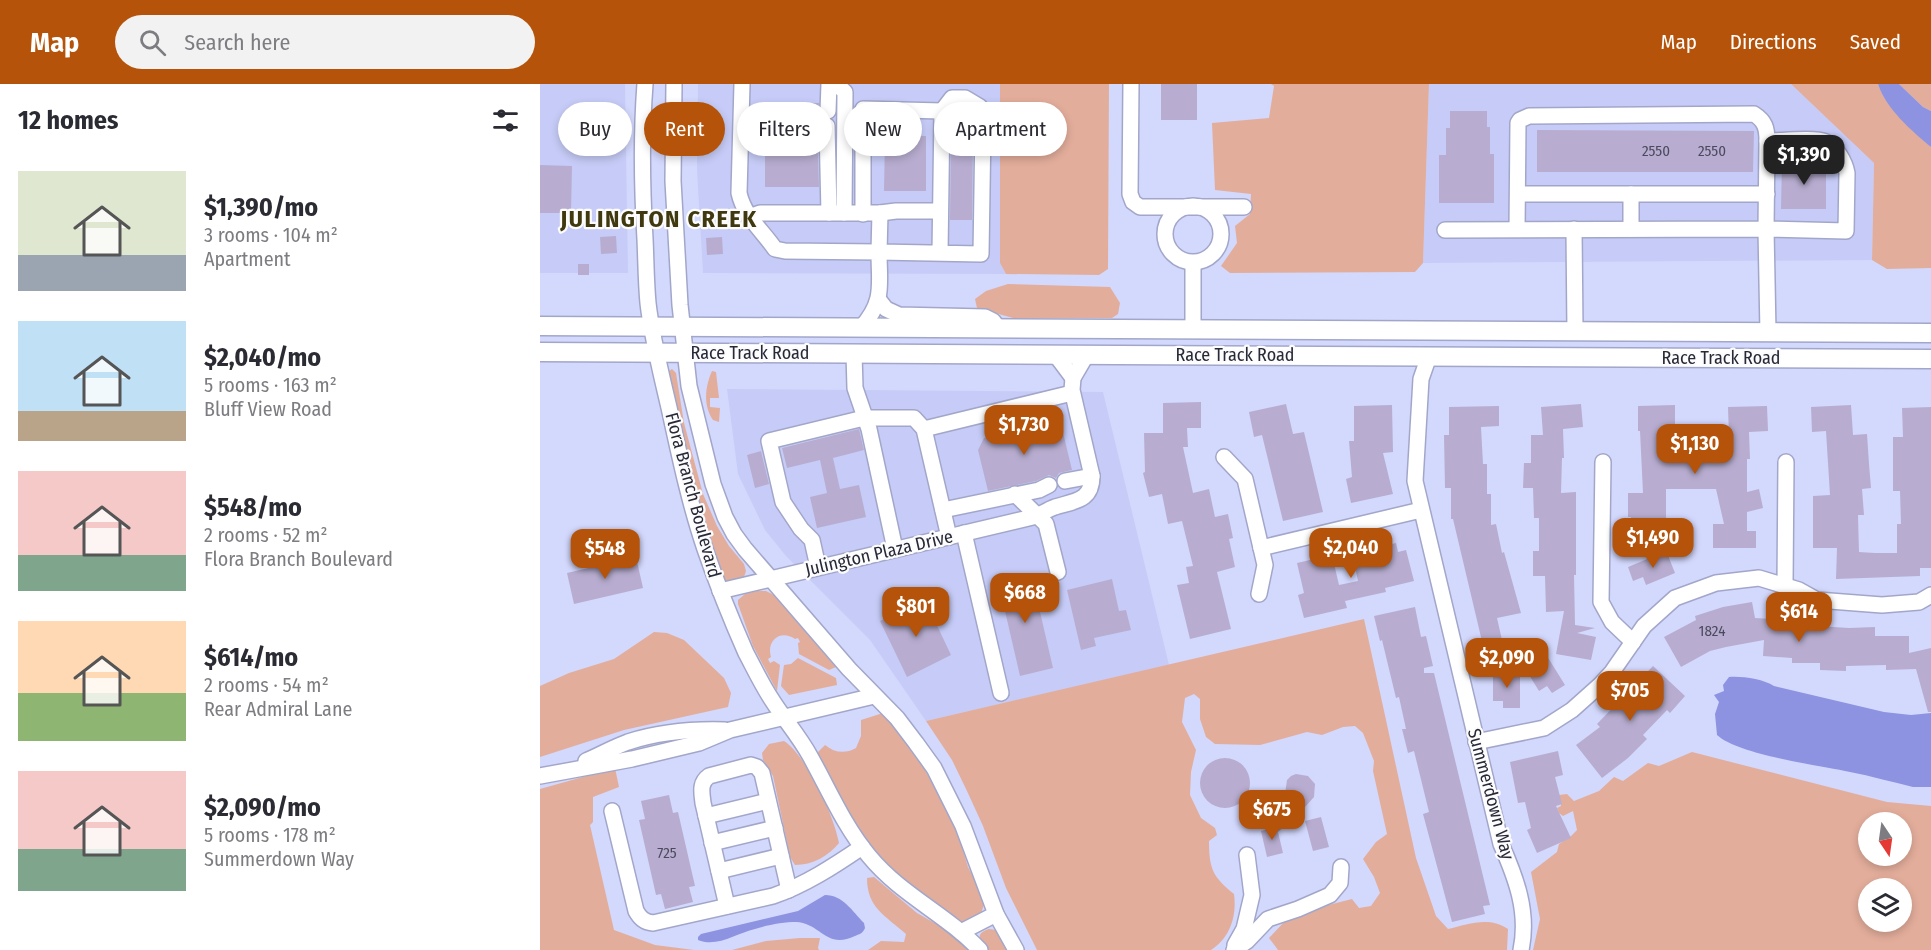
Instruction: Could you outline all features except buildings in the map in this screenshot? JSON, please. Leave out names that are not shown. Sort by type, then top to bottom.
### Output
[{"type":"main road","name":"Race Track Road","points":[[540,326],[1931,333]]},
{"type":"main road","points":[[1193,330],[1194,355]]},
{"type":"main road","points":[[1768,333],[1768,359]]},
{"type":"main road","name":"Race Track Road","points":[[540,352],[1931,359]]},
{"type":"street","name":"Flora Branch Boulevard","points":[[645,84],[642,135],[648,303],[682,466],[704,547],[720,591],[747,654],[771,699],[810,755],[839,812],[862,847],[897,885],[962,932],[980,950]]},
{"type":"street","name":"Flora Branch Boulevard","points":[[674,84],[673,181],[685,353],[689,386],[713,484],[725,517],[740,542],[770,578],[874,696],[897,718],[916,743],[949,795],[963,825],[996,914],[1016,950]]},
{"type":"street","points":[[742,84],[739,193],[741,204],[775,249],[981,254],[983,156]]},
{"type":"street","points":[[829,84],[827,118],[836,213]]},
{"type":"street","points":[[836,84],[845,92],[845,102]]},
{"type":"street","points":[[1131,84],[1130,194],[1132,202],[1140,207],[1244,207]]},
{"type":"street","points":[[949,102],[952,98],[965,98],[972,102]]},
{"type":"street","points":[[1517,229],[1518,123],[1520,120],[1529,116],[1754,114],[1763,119],[1767,130],[1768,333]]},
{"type":"street","points":[[836,213],[844,120]]},
{"type":"street","points":[[1445,230],[1766,229],[1846,231],[1846,164],[1828,143],[1820,140],[1767,141]]},
{"type":"street","points":[[863,156],[863,214]]},
{"type":"street","points":[[940,253],[941,156]]},
{"type":"street","points":[[1518,194],[1767,194]]},
{"type":"street","points":[[1631,194],[1631,229]]},
{"type":"street","points":[[1193,207],[1206,209],[1213,213],[1221,236],[1217,248],[1210,256],[1193,263],[1183,261],[1173,254],[1166,242],[1165,230],[1172,214],[1193,207]]},
{"type":"street","points":[[749,217],[760,213],[863,214],[940,211]]},
{"type":"street","points":[[861,328],[872,316],[879,300],[880,213]]},
{"type":"street","points":[[1574,229],[1575,332]]},
{"type":"street","points":[[1193,263],[1193,330]]},
{"type":"street","points":[[879,300],[886,309],[899,315],[985,317],[993,321],[999,329]]},
{"type":"street","points":[[854,353],[855,388],[869,429],[895,549]]},
{"type":"street","points":[[1055,354],[1073,385],[1092,476],[1068,482]]},
{"type":"street","points":[[924,429],[1073,385],[1087,354]]},
{"type":"street","name":"Summerdown Way","points":[[1429,356],[1421,379],[1415,481],[1501,844],[1521,895],[1523,930],[1521,950]]},
{"type":"street","points":[[818,567],[812,540],[801,529],[783,502],[769,441],[864,418],[914,418],[924,429],[943,510],[956,535],[1001,693]]},
{"type":"street","points":[[1224,457],[1245,478],[1265,565],[1259,594]]},
{"type":"street","points":[[1603,462],[1601,602],[1612,622],[1633,642]]},
{"type":"street","points":[[1785,585],[1786,462]]},
{"type":"street","name":"Julington Plaza Drive","points":[[720,591],[1037,516],[1052,508],[1077,502],[1086,496],[1090,490],[1092,476]]},
{"type":"street","points":[[943,510],[1046,488]]},
{"type":"street","points":[[1015,494],[1046,524],[1058,572]]},
{"type":"street","points":[[1261,548],[1421,510]]},
{"type":"street","points":[[1476,742],[1544,728],[1554,722],[1572,710],[1600,685],[1612,672],[1644,626],[1674,598],[1716,583],[1758,578],[1799,590],[1817,600],[1882,605],[1919,602],[1931,595]]},
{"type":"street","points":[[540,776],[650,755],[699,743],[730,730],[874,696]]},
{"type":"street","points":[[564,771],[627,743],[647,737],[697,729],[730,730]]},
{"type":"street","points":[[647,737],[650,755]]},
{"type":"street","points":[[727,906],[701,788],[704,780],[709,776],[751,765],[757,767],[762,773],[789,890]]},
{"type":"street","points":[[706,816],[768,801]]},
{"type":"street","points":[[612,811],[636,911],[643,921],[653,923],[789,890],[842,861],[862,847]]},
{"type":"street","points":[[712,843],[775,828]]},
{"type":"street","points":[[1233,950],[1244,929],[1252,895],[1247,855]]},
{"type":"street","points":[[719,871],[781,856]]},
{"type":"street","points":[[1233,950],[1247,941],[1268,920],[1330,895],[1340,883],[1341,867]]},
{"type":"street","points":[[962,932],[996,914]]},
{"type":"shaded area","points":[[540,84],[625,84],[625,102],[558,102],[558,156],[626,156],[628,273],[540,273]]},
{"type":"shaded area","points":[[698,84],[1000,84],[1000,102],[934,102],[934,156],[1000,156],[1000,263],[1006,274],[703,273],[697,156],[725,156],[725,102],[698,102]]},
{"type":"shaded area","points":[[1000,84],[1109,84],[1108,269],[1099,275],[1006,274],[1000,263],[1000,156],[1067,156],[1067,102],[1000,102]]},
{"type":"shaded area","points":[[1271,84],[1429,84],[1423,263],[1415,272],[1230,273],[1221,266],[1237,243],[1235,226],[1250,214],[1251,194],[1215,190],[1212,123],[1269,118],[1274,86]]},
{"type":"shaded area","points":[[1429,84],[1791,84],[1874,163],[1872,260],[1423,263]]},
{"type":"shaded area","points":[[1791,84],[1878,84],[1894,111],[1931,147],[1931,268],[1887,269],[1872,260],[1874,163]]},
{"type":"shaded area","points":[[1899,84],[1931,84],[1931,111],[1923,107]]},
{"type":"shaded area","points":[[1008,284],[1110,287],[1120,303],[1118,314],[1112,318],[1013,318],[977,308],[975,299],[986,291]]},
{"type":"shaded area","points":[[672,369],[676,373],[684,423],[703,494],[717,526],[729,546],[744,564],[746,571],[744,577],[737,581],[725,581],[705,532],[691,480],[669,375]]},
{"type":"shaded area","points":[[712,371],[716,372],[719,398],[710,398],[710,407],[720,408],[719,422],[713,420],[706,402]]},
{"type":"shaded area","points":[[727,389],[1103,392],[1169,665],[926,721],[870,640],[786,556],[765,530],[738,474]]},
{"type":"shaded area","points":[[766,591],[774,595],[836,667],[829,670],[799,654],[798,638],[780,636],[773,641],[771,657],[768,659],[770,663],[774,661],[780,665],[777,691],[753,646],[738,604],[738,600],[745,594]]},
{"type":"shaded area","points":[[1364,619],[1416,858],[1436,916],[1448,929],[1478,922],[1501,925],[1508,929],[1507,950],[1278,950],[1269,938],[1286,920],[1309,910],[1352,899],[1359,908],[1371,906],[1380,893],[1363,859],[1376,842],[1387,834],[1373,771],[1374,761],[1363,733],[1355,726],[1343,727],[1322,735],[1307,732],[1260,745],[1215,744],[1206,737],[1200,719],[1200,699],[1194,694],[1185,698],[1182,722],[1196,750],[1191,772],[1190,795],[1201,818],[1215,828],[1217,835],[1209,841],[1211,866],[1221,882],[1234,894],[1233,918],[1227,933],[1211,950],[1037,950],[1006,888],[983,826],[952,760],[926,721]]},
{"type":"shaded area","points":[[654,632],[667,633],[684,640],[724,678],[731,693],[728,707],[624,730],[540,757],[540,686],[569,673],[614,659]]},
{"type":"shaded area","points":[[798,658],[836,678],[837,685],[789,695],[781,686],[784,665],[791,664]]},
{"type":"shaded area","points":[[883,713],[908,741],[954,820],[968,867],[981,892],[984,904],[981,914],[963,923],[956,922],[927,904],[864,843],[815,755],[825,745],[840,752],[856,748],[861,736],[861,720]]},
{"type":"shaded area","points":[[784,741],[802,759],[810,773],[832,818],[839,843],[820,859],[802,865],[795,865],[790,857],[773,776],[763,760],[762,753],[769,744]]},
{"type":"shaded area","points":[[1692,752],[1887,802],[1931,806],[1931,950],[1533,950],[1540,919],[1531,872],[1557,852],[1559,844],[1577,830],[1573,811],[1563,816],[1559,813],[1557,808],[1561,806],[1559,795],[1567,794],[1574,801],[1599,791],[1614,777],[1623,781],[1648,763],[1659,766]]},
{"type":"shaded area","points":[[615,768],[619,787],[593,797],[593,822],[590,825],[614,930],[655,945],[694,950],[540,950],[540,789]]},
{"type":"shaded area","points":[[874,877],[917,913],[952,933],[969,950],[868,950],[881,941],[904,942],[906,934],[879,910],[870,897],[867,878]]},
{"type":"shaded area","points":[[989,929],[996,930],[1008,950],[986,950],[980,935]]},
{"type":"shaded area","points":[[820,938],[819,950],[732,950],[766,941]]},
{"type":"water","points":[[1878,84],[1899,84],[1923,107],[1931,111],[1931,147],[1893,111]]},
{"type":"water","points":[[1729,677],[1758,680],[1774,686],[1884,712],[1911,715],[1931,713],[1931,787],[1913,787],[1760,754],[1728,742],[1717,735],[1715,714],[1719,702],[1714,695],[1724,691],[1723,685]]},
{"type":"water","points":[[825,895],[837,898],[851,909],[864,923],[865,928],[862,932],[837,940],[805,923],[791,922],[748,931],[720,941],[698,940],[701,934],[798,911]]},
{"type":"district","name":"JULINGTON CREEK","points":[[659,219]]}]
